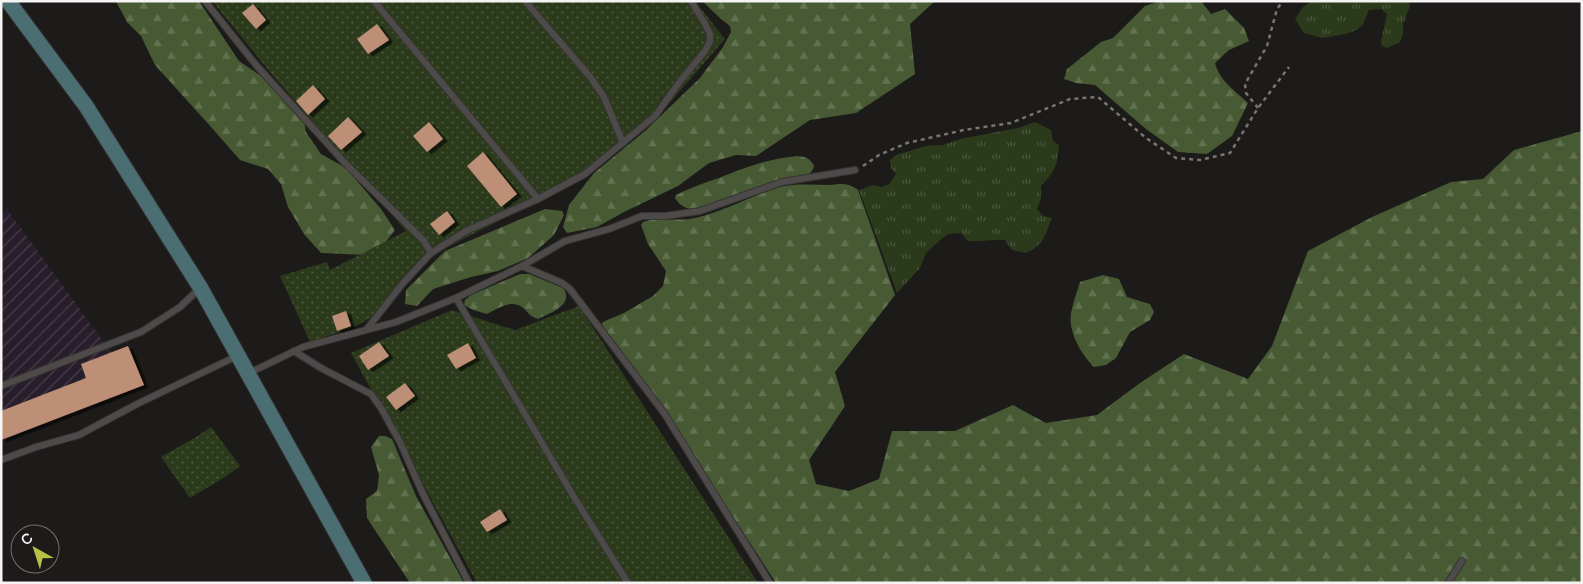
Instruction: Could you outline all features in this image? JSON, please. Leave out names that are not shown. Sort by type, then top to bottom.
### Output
[{"type":"street","points":[[8,1],[86,106],[200,287],[364,583]]},
{"type":"lane","points":[[205,1],[262,72],[344,162],[424,242],[431,253]]},
{"type":"lane","points":[[374,1],[538,199]]},
{"type":"lane","points":[[525,1],[600,91],[623,143]]},
{"type":"lane","points":[[367,329],[403,283],[431,253],[466,231],[538,199],[585,174],[655,116],[705,51],[710,41],[710,34],[690,1]]},
{"type":"lane","points":[[249,373],[303,347],[396,322],[456,298],[522,266],[565,241],[609,229],[642,216],[665,216],[700,211],[782,182],[856,170]]},
{"type":"lane","points":[[522,266],[562,283],[570,289],[664,413],[770,583]]},
{"type":"lane","points":[[1,386],[141,332],[180,307],[200,287]]},
{"type":"lane","points":[[456,298],[574,497],[628,583]]},
{"type":"lane","points":[[294,351],[321,368],[371,394],[400,442],[423,494],[469,583]]},
{"type":"lane","points":[[1,460],[36,447],[79,436],[137,404],[239,355]]},
{"type":"lane","points":[[1448,583],[1462,561]]},
{"type":"path","points":[[1258,108],[1246,93],[1245,84],[1267,46],[1277,9],[1283,1]]},
{"type":"path","points":[[856,170],[879,155],[907,143],[964,130],[1011,123],[1070,98],[1098,97],[1146,138],[1176,158],[1200,160],[1230,153],[1258,108],[1289,67]]},
{"type":"shaded area","points":[[7,209],[111,352],[128,346],[144,385],[1,441],[1,214]]},
{"type":"green space","points":[[116,1],[199,1],[239,61],[267,80],[303,118],[306,132],[321,154],[346,168],[381,209],[395,230],[385,243],[367,255],[321,253],[304,234],[288,207],[281,184],[268,169],[240,160],[155,65],[141,36],[127,22]]},
{"type":"green space","points":[[212,1],[695,1],[725,39],[659,115],[590,174],[438,252],[420,259],[372,317],[354,327],[310,342],[280,276],[327,262],[330,270],[406,231],[269,71]]},
{"type":"green space","points":[[702,1],[935,1],[910,24],[915,74],[856,113],[810,120],[756,156],[736,155],[709,163],[678,186],[597,227],[567,233],[563,227],[569,205],[594,173],[645,131],[700,78],[723,47],[731,32],[730,26]]},
{"type":"green space","points":[[1161,1],[1201,1],[1211,14],[1225,9],[1244,28],[1249,41],[1229,50],[1215,63],[1224,80],[1248,103],[1232,136],[1207,154],[1178,152],[1146,129],[1095,85],[1076,83],[1064,79],[1067,69],[1101,42],[1113,38],[1145,6]]},
{"type":"green space","points":[[1312,1],[1408,1],[1410,6],[1403,24],[1403,34],[1400,42],[1387,48],[1382,46],[1381,41],[1387,14],[1381,9],[1369,10],[1362,26],[1345,34],[1322,38],[1304,33],[1295,19],[1303,7]]},
{"type":"green space","points":[[1035,122],[1051,130],[1053,141],[1059,145],[1055,167],[1041,186],[1041,199],[1037,209],[1043,216],[1052,218],[1040,243],[1026,253],[1012,250],[1005,240],[968,241],[961,233],[948,234],[926,253],[920,268],[897,293],[859,190],[873,185],[882,187],[889,184],[896,174],[891,168],[890,160],[896,155],[926,146],[943,145],[960,139],[1018,128]]},
{"type":"green space","points":[[1582,131],[1582,583],[776,583],[650,390],[603,328],[602,323],[653,296],[663,286],[666,271],[648,244],[641,225],[643,222],[701,217],[786,186],[844,184],[858,190],[895,295],[835,372],[845,406],[809,460],[816,484],[849,491],[879,479],[892,431],[955,431],[1013,405],[1046,423],[1097,415],[1140,383],[1184,354],[1248,379],[1272,346],[1308,251],[1372,217],[1451,182],[1483,179],[1514,150]]},
{"type":"green space","points":[[797,156],[807,158],[814,166],[808,175],[778,182],[695,209],[684,207],[675,198],[676,195],[687,190],[748,167],[767,161]]},
{"type":"green space","points":[[545,209],[562,211],[564,215],[554,235],[528,258],[498,271],[433,289],[417,306],[405,304],[406,290],[445,251]]},
{"type":"green space","points":[[520,274],[529,274],[563,288],[566,294],[564,304],[538,319],[522,307],[513,304],[508,304],[487,314],[464,305],[465,300],[471,295]]},
{"type":"green space","points":[[1103,275],[1119,279],[1127,297],[1150,304],[1154,312],[1150,320],[1130,332],[1116,358],[1106,365],[1094,367],[1084,356],[1076,342],[1072,328],[1071,313],[1080,282]]},
{"type":"green space","points":[[579,306],[758,583],[477,583],[351,353],[452,310],[515,330]]},
{"type":"green space","points":[[211,427],[240,466],[190,498],[161,457]]},
{"type":"green space","points":[[379,436],[392,439],[416,496],[464,583],[410,583],[367,518],[366,499],[377,491],[379,475],[371,447]]},
{"type":"building","points":[[253,4],[266,20],[256,29],[242,13]]},
{"type":"building","points":[[377,24],[389,40],[368,54],[357,39]]},
{"type":"building","points":[[313,85],[325,99],[308,115],[296,101]]},
{"type":"building","points":[[348,117],[362,132],[341,150],[328,136]]},
{"type":"building","points":[[429,122],[443,139],[427,152],[413,136]]},
{"type":"building","points":[[483,152],[517,194],[501,207],[467,166]]},
{"type":"building","points":[[447,211],[455,222],[439,235],[430,224]]},
{"type":"building","points":[[346,311],[351,326],[337,331],[332,316]]},
{"type":"building","points":[[379,342],[389,356],[368,370],[359,356]]},
{"type":"building","points":[[468,343],[476,358],[456,369],[447,355]]},
{"type":"building","points":[[128,346],[144,385],[1,440],[1,411],[86,378],[81,364]]},
{"type":"building","points":[[405,383],[415,396],[396,410],[386,397]]},
{"type":"building","points":[[500,509],[507,520],[487,532],[480,522]]}]
